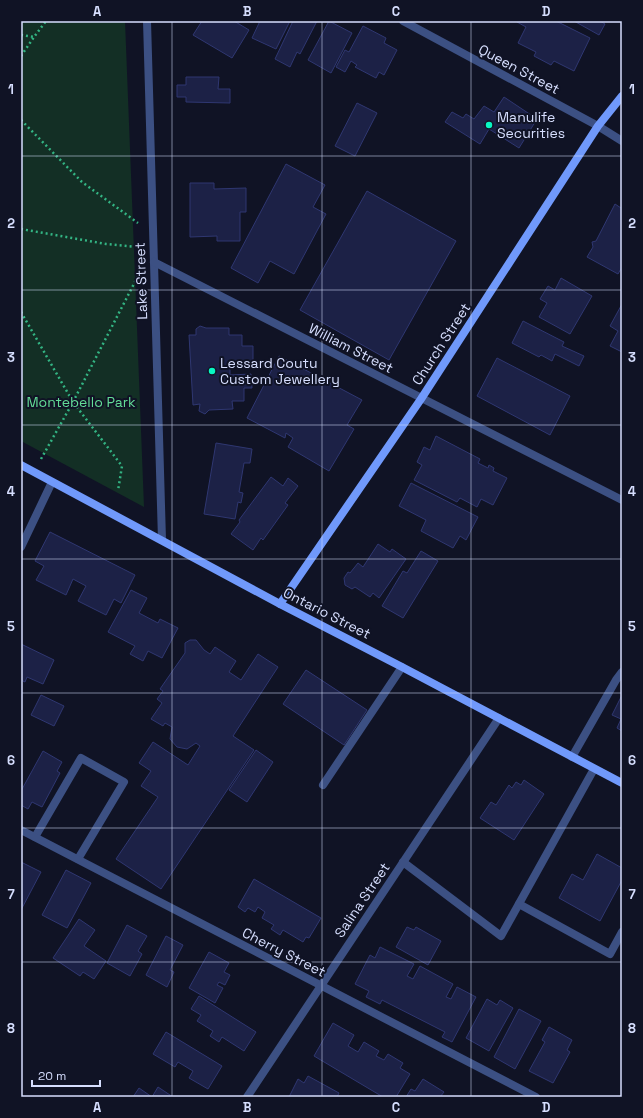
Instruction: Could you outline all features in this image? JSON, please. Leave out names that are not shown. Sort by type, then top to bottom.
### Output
[{"type":"main road","name":"Church Street","points":[[280,604],[421,398],[598,126],[622,96]]},
{"type":"main road","name":"Ontario Street","points":[[21,465],[280,604],[622,783]]},
{"type":"street","name":"Lake Street","points":[[147,21],[162,540]]},
{"type":"street","name":"Queen Street","points":[[403,21],[598,126],[622,141]]},
{"type":"street","name":"William Street","points":[[154,262],[622,500]]},
{"type":"street","points":[[21,547],[52,482]]},
{"type":"street","points":[[323,785],[402,667]]},
{"type":"street","points":[[572,757],[622,672]]},
{"type":"street","name":"Salina Street","points":[[247,1097],[499,718]]},
{"type":"street","points":[[34,837],[81,758],[124,782],[78,859]]},
{"type":"street","points":[[403,862],[501,936],[594,768]]},
{"type":"street","name":"Cherry Street","points":[[21,830],[536,1097]]},
{"type":"street","points":[[519,904],[610,954],[622,932]]},
{"type":"path","points":[[21,56],[46,21]]},
{"type":"path","points":[[21,35],[34,37]]},
{"type":"path","points":[[21,120],[82,182],[153,234]]},
{"type":"path","points":[[21,229],[106,244],[153,248]]},
{"type":"path","points":[[34,472],[73,402],[139,276]]},
{"type":"path","points":[[21,312],[73,402],[122,466],[118,491]]},
{"type":"green space","name":"Montebello Park","points":[[21,21],[125,21],[144,507],[21,441]]},
{"type":"building","points":[[202,21],[234,21],[249,30],[232,58],[193,35]]},
{"type":"building","points":[[260,21],[290,21],[276,49],[252,38]]},
{"type":"building","points":[[293,21],[317,21],[300,54],[297,52],[290,67],[275,59]]},
{"type":"building","points":[[329,21],[352,33],[331,73],[308,60]]},
{"type":"building","points":[[556,21],[590,38],[574,71],[554,61],[551,65],[534,56],[536,52],[518,43],[526,27],[517,22]]},
{"type":"building","points":[[574,21],[600,21],[605,24],[599,35]]},
{"type":"building","points":[[363,26],[386,38],[384,43],[397,50],[384,75],[379,72],[376,78],[355,67],[357,65],[351,61],[345,72],[336,67],[345,50],[349,52]]},
{"type":"building","points":[[186,77],[219,77],[218,89],[230,89],[230,103],[186,102],[186,97],[177,97],[177,85],[186,85]]},
{"type":"building","points":[[504,97],[537,119],[519,148],[489,129],[480,144],[445,122],[452,112],[463,118],[466,114],[474,119],[484,106],[494,112]]},
{"type":"building","points":[[357,103],[377,113],[355,156],[335,146]]},
{"type":"building","points":[[286,164],[325,185],[313,207],[326,214],[294,274],[270,261],[258,283],[231,268]]},
{"type":"building","points":[[190,183],[214,183],[214,189],[246,188],[246,212],[240,212],[240,241],[217,241],[217,236],[190,237]]},
{"type":"building","points":[[367,191],[456,241],[389,360],[300,310]]},
{"type":"building","points":[[615,204],[621,208],[622,207],[622,267],[618,274],[587,257],[593,247],[592,242],[596,241]]},
{"type":"building","points":[[561,278],[592,296],[570,334],[539,317],[547,303],[540,299],[548,286],[555,290]]},
{"type":"building","points":[[622,304],[622,352],[610,346],[618,331],[610,326]]},
{"type":"building","points":[[523,321],[564,342],[562,346],[584,356],[579,366],[555,354],[552,361],[541,355],[539,357],[512,343]]},
{"type":"building","points":[[200,326],[206,328],[229,328],[229,335],[242,335],[242,346],[253,346],[253,361],[230,362],[230,375],[251,374],[252,388],[244,388],[244,401],[232,401],[233,409],[209,410],[205,414],[199,411],[200,404],[193,405],[189,335],[196,335],[196,329]]},
{"type":"building","points":[[279,356],[362,400],[347,425],[354,429],[329,471],[288,447],[293,438],[286,433],[285,438],[247,418]]},
{"type":"building","points":[[497,358],[570,396],[550,435],[477,396]]},
{"type":"building","points":[[436,436],[480,459],[478,463],[488,468],[489,465],[494,468],[493,471],[507,478],[493,505],[481,499],[477,507],[460,498],[457,502],[414,480],[422,465],[417,462],[424,447],[430,450]]},
{"type":"building","points":[[216,443],[252,449],[250,463],[244,463],[239,492],[243,493],[241,503],[238,502],[235,519],[204,514]]},
{"type":"building","points":[[271,477],[283,486],[288,478],[298,486],[285,503],[288,505],[263,540],[261,538],[253,550],[231,534],[240,522],[239,520]]},
{"type":"building","points":[[411,483],[478,517],[466,540],[460,536],[453,548],[421,531],[426,520],[399,506]]},
{"type":"building","points":[[50,532],[135,575],[121,603],[114,599],[106,615],[78,601],[86,586],[73,579],[66,595],[36,580],[44,566],[35,561]]},
{"type":"building","points":[[378,544],[390,552],[392,549],[406,559],[379,598],[373,593],[370,597],[355,587],[352,589],[345,585],[344,578],[358,563],[363,567]]},
{"type":"building","points":[[421,551],[438,561],[403,618],[382,606],[403,571],[407,573]]},
{"type":"building","points":[[131,590],[147,598],[139,613],[158,623],[160,619],[178,628],[162,658],[148,651],[143,661],[130,654],[135,646],[108,632]]},
{"type":"building","points":[[190,640],[196,640],[204,650],[210,654],[215,647],[236,661],[229,672],[241,680],[258,654],[278,667],[233,736],[254,750],[161,889],[116,859],[158,797],[141,786],[151,771],[139,763],[153,742],[188,765],[200,746],[196,743],[187,749],[177,747],[170,739],[172,727],[165,723],[163,726],[151,719],[162,703],[157,699],[163,691],[160,689],[185,653],[185,643]]},
{"type":"building","points":[[21,644],[54,660],[43,684],[27,677],[25,682],[21,680]]},
{"type":"building","points":[[306,670],[367,710],[344,745],[283,704]]},
{"type":"building","points":[[41,695],[64,706],[54,726],[31,715]]},
{"type":"building","points":[[622,695],[622,731],[617,728],[621,719],[612,715]]},
{"type":"building","points":[[256,750],[273,762],[247,802],[229,790]]},
{"type":"building","points":[[43,751],[62,762],[57,771],[60,773],[42,807],[32,802],[28,809],[21,805],[21,791]]},
{"type":"building","points":[[524,780],[544,794],[514,840],[480,818],[491,802],[496,805],[509,785],[512,788],[516,782],[521,785]]},
{"type":"building","points":[[597,854],[622,868],[622,880],[600,921],[559,898],[572,874],[583,880]]},
{"type":"building","points":[[21,862],[41,872],[21,910]]},
{"type":"building","points":[[66,870],[91,883],[67,928],[42,915]]},
{"type":"building","points":[[254,879],[321,918],[309,938],[306,937],[303,942],[283,930],[280,935],[271,929],[274,925],[262,918],[265,912],[258,907],[255,912],[248,908],[245,912],[238,907]]},
{"type":"building","points":[[79,919],[95,930],[84,946],[106,961],[94,979],[83,972],[80,976],[53,958]]},
{"type":"building","points":[[127,925],[147,936],[138,951],[142,954],[130,976],[107,963]]},
{"type":"building","points":[[407,927],[414,930],[416,927],[441,941],[428,965],[396,947]]},
{"type":"building","points":[[166,936],[183,945],[170,970],[174,972],[167,987],[146,975]]},
{"type":"building","points":[[380,947],[414,964],[407,976],[413,979],[420,966],[453,984],[446,997],[451,999],[457,987],[476,997],[452,1042],[442,1037],[445,1032],[382,1000],[380,1004],[366,997],[369,991],[355,984],[370,955],[375,958]]},
{"type":"building","points":[[209,952],[229,963],[224,972],[230,975],[225,985],[219,982],[217,985],[223,988],[215,1003],[189,988]]},
{"type":"building","points":[[199,996],[256,1032],[244,1051],[222,1037],[219,1042],[210,1036],[213,1031],[197,1021],[201,1015],[191,1009]]},
{"type":"building","points":[[487,999],[497,1005],[500,1000],[513,1008],[489,1051],[466,1038]]},
{"type":"building","points":[[519,1009],[541,1021],[515,1069],[494,1057]]},
{"type":"building","points":[[333,1023],[354,1035],[348,1046],[358,1052],[364,1042],[379,1051],[376,1056],[384,1060],[388,1054],[403,1063],[400,1068],[410,1074],[396,1097],[383,1097],[314,1056]]},
{"type":"building","points":[[549,1027],[572,1040],[567,1050],[570,1052],[553,1083],[529,1071],[545,1042],[542,1040]]},
{"type":"building","points":[[166,1032],[222,1066],[208,1089],[189,1078],[193,1071],[178,1062],[175,1067],[153,1054]]},
{"type":"building","points":[[308,1076],[339,1093],[337,1097],[289,1097],[298,1079],[304,1083]]},
{"type":"building","points":[[423,1079],[444,1092],[440,1097],[406,1097],[411,1089],[415,1091]]},
{"type":"building","points":[[158,1087],[173,1097],[152,1097]]},
{"type":"building","points":[[139,1088],[152,1097],[133,1097]]},
{"type":"place","name":"Manulife Securities","points":[[489,125]]},
{"type":"place","name":"Lessard Coutu Custom Jewellery","points":[[212,371]]}]
